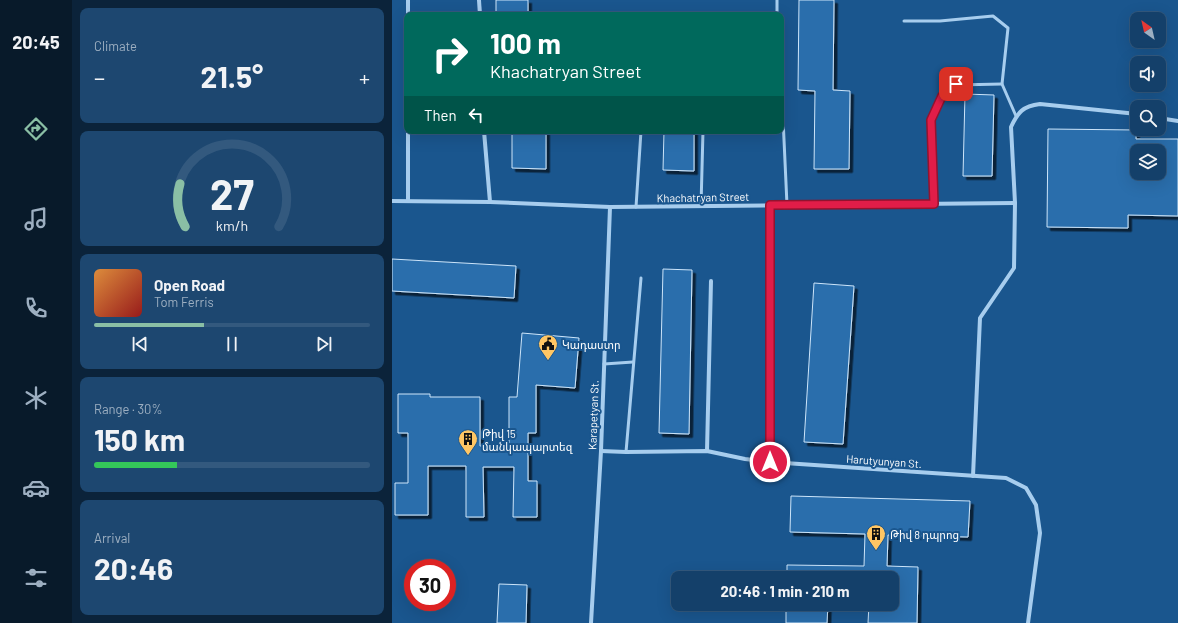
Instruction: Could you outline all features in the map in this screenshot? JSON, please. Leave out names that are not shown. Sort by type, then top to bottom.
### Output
[{"type":"street","points":[[408,0],[408,12]]},
{"type":"street","points":[[479,0],[480,12]]},
{"type":"street","points":[[974,476],[980,318],[1014,268],[1015,203],[1011,127],[1016,116],[1029,106],[1040,104],[1130,113]]},
{"type":"street","points":[[1166,119],[1178,121]]},
{"type":"street","points":[[408,134],[408,201]]},
{"type":"street","points":[[484,134],[490,202]]},
{"type":"street","name":"Khachatryan Street","points":[[392,201],[490,202],[610,207],[1015,203]]},
{"type":"street","points":[[770,205],[770,462]]},
{"type":"street","name":"Karapetyan St.","points":[[591,623],[601,451],[610,207]]},
{"type":"street","points":[[707,451],[711,281]]},
{"type":"street","name":"Harutyunyan St.","points":[[601,451],[707,451],[745,459],[770,462],[1006,478],[1026,488],[1036,505],[1040,533],[1028,623]]},
{"type":"lane","points":[[777,0],[777,12]]},
{"type":"lane","points":[[904,21],[940,21],[993,16],[1008,28],[1002,84],[1016,116]]},
{"type":"lane","points":[[934,204],[931,120],[942,96],[956,84],[1002,84]]},
{"type":"lane","points":[[636,207],[641,134]]},
{"type":"lane","points":[[701,206],[703,134]]},
{"type":"lane","points":[[784,134],[787,205]]},
{"type":"lane","points":[[626,452],[641,278]]},
{"type":"lane","points":[[604,364],[634,362]]},
{"type":"building","points":[[496,0],[528,0],[528,12],[496,12]]},
{"type":"building","points":[[799,0],[834,0],[833,90],[850,91],[849,169],[814,169],[815,91],[798,90]]},
{"type":"building","points":[[965,94],[994,95],[992,176],[963,176]]},
{"type":"building","points":[[1048,129],[1130,130],[1130,136],[1136,136],[1136,139],[1178,139],[1178,216],[1128,215],[1128,228],[1047,227]]},
{"type":"building","points":[[512,134],[546,134],[546,169],[512,168]]},
{"type":"building","points":[[664,134],[694,134],[694,171],[663,170]]},
{"type":"building","points":[[392,259],[516,266],[514,298],[392,291]]},
{"type":"building","points":[[663,269],[692,270],[689,434],[659,433]]},
{"type":"building","points":[[814,283],[854,286],[843,444],[804,442]]},
{"type":"building","name":"Թիվ 15 մանկապարտեզ","points":[[522,333],[579,338],[575,388],[536,385],[536,433],[528,433],[528,481],[537,481],[537,517],[513,517],[514,467],[483,467],[484,517],[466,517],[466,466],[428,466],[428,515],[395,515],[395,483],[408,483],[408,433],[398,433],[398,394],[430,394],[430,397],[480,397],[480,446],[509,445],[509,397],[517,397]]},
{"type":"building","name":"Թիվ 8 դպրոց","points":[[791,496],[970,501],[968,537],[888,535],[887,566],[918,567],[917,623],[868,623],[869,611],[899,611],[899,571],[787,571],[787,565],[864,566],[865,534],[790,532]]},
{"type":"building","points":[[499,584],[527,585],[526,623],[497,623]]},
{"type":"building","points":[[786,611],[828,611],[827,623],[786,623]]},
{"type":"place","name":"Կադաստր","points":[[548,361]]},
{"type":"place","name":"Թիվ 15 մանկապարտեզ","points":[[468,456]]},
{"type":"place","name":"Թիվ 8 դպրոց","points":[[876,551]]},
{"type":"route","points":[[770,462],[770,205],[934,204],[931,120],[942,96],[956,84]]}]
